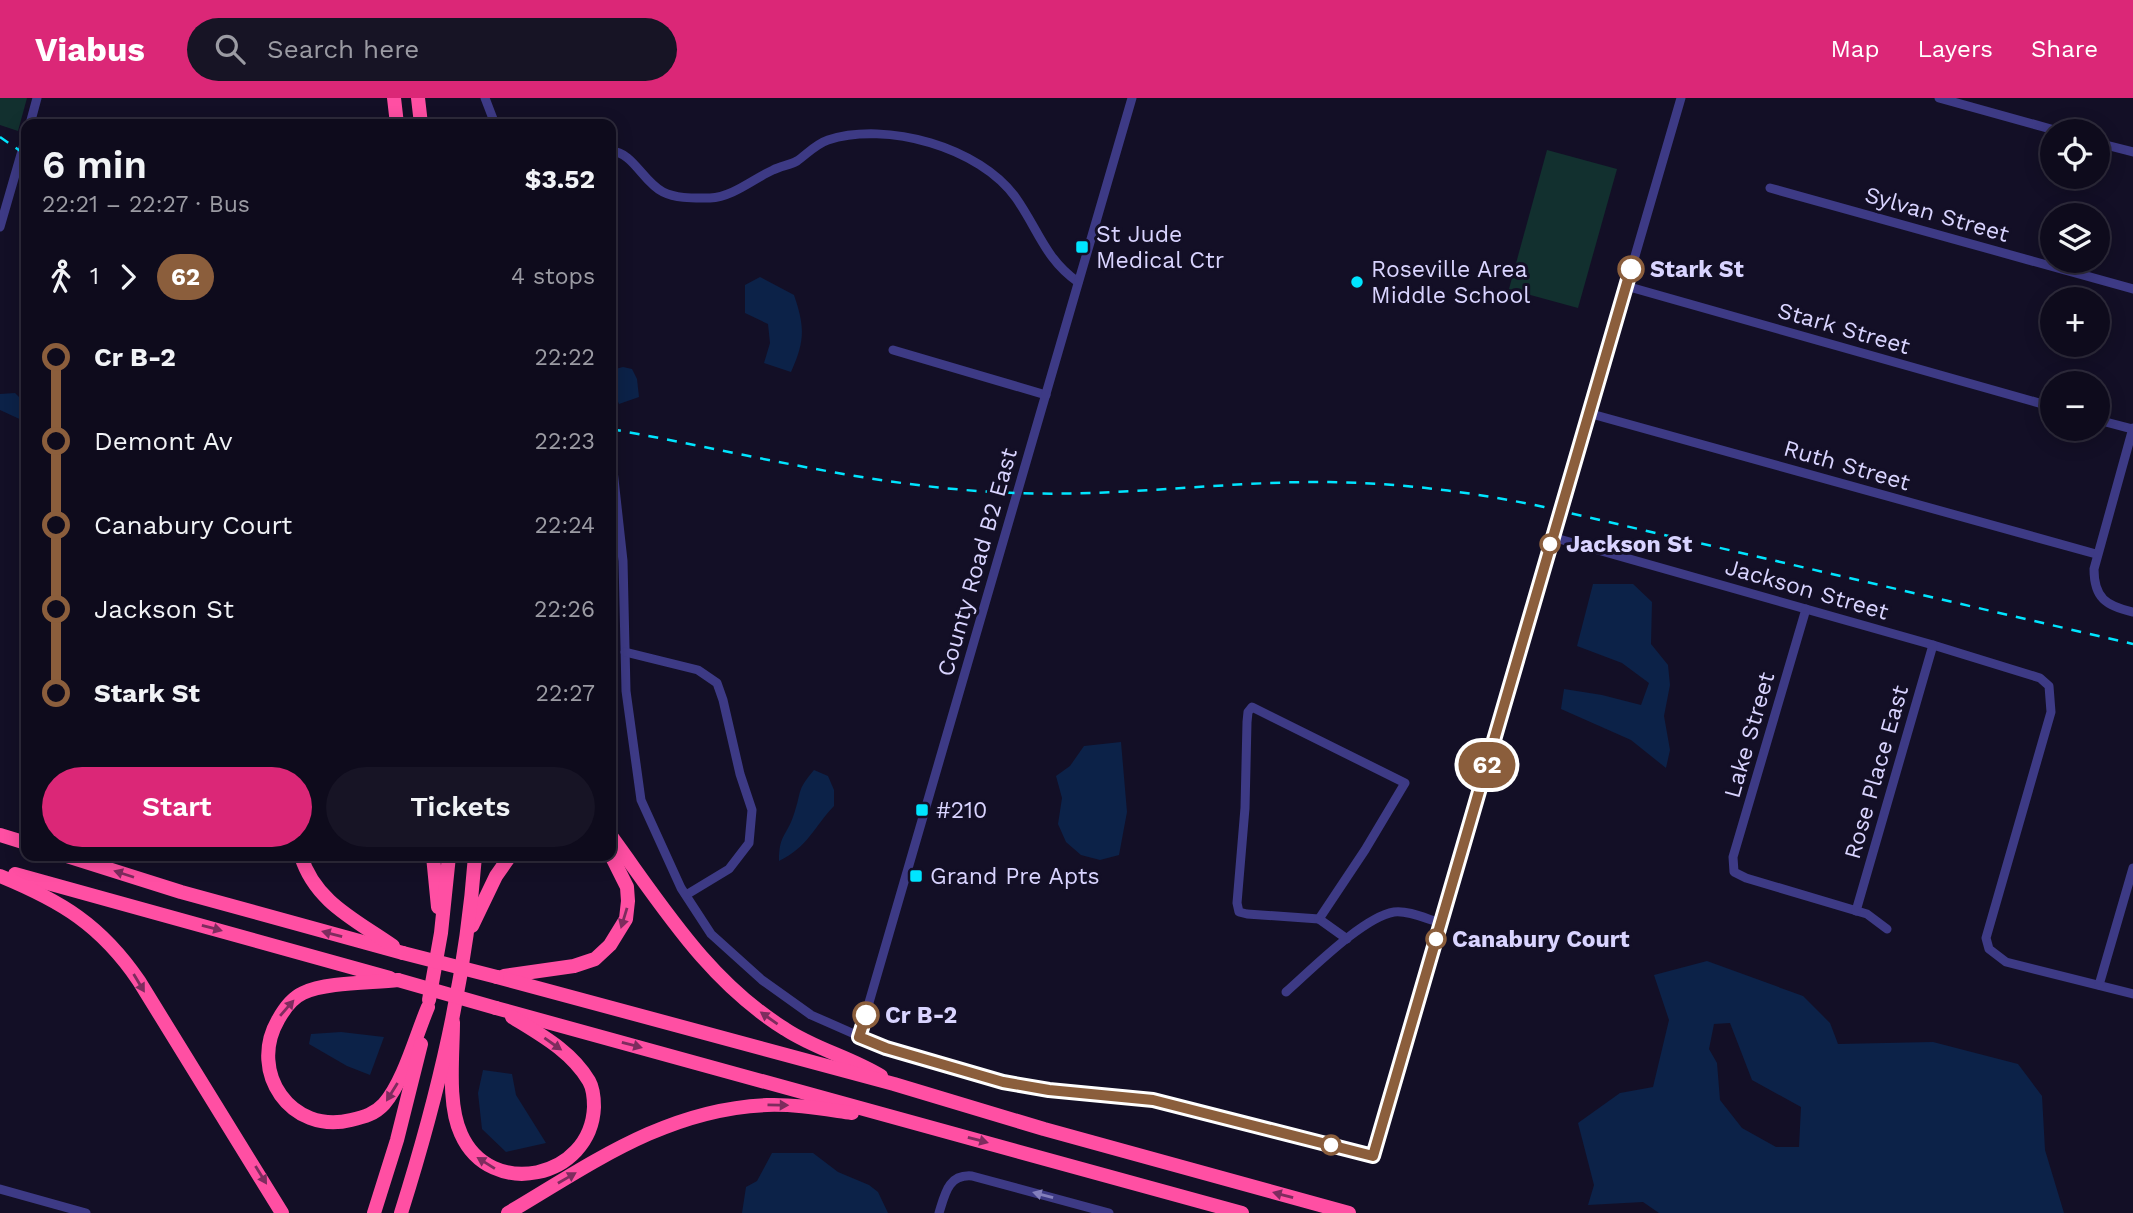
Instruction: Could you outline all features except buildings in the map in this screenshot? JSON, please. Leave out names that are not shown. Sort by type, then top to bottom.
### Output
[{"type":"highway","points":[[394,98],[396,119]]},
{"type":"highway","points":[[418,98],[420,119]]},
{"type":"highway","points":[[0,835],[21,841]]},
{"type":"highway","points":[[616,843],[697,953],[728,986],[787,1031],[862,1064],[894,1084]]},
{"type":"highway","points":[[83,861],[181,892],[894,1084],[1044,1129],[1349,1213]]},
{"type":"highway","points":[[302,861],[306,875],[321,894],[400,951]]},
{"type":"highway","points":[[434,861],[441,929]]},
{"type":"highway","points":[[374,1213],[409,1096],[428,1007],[448,861]]},
{"type":"highway","points":[[401,1213],[425,1135],[453,1022],[467,937],[475,861]]},
{"type":"highway","points":[[467,937],[496,876],[506,861]]},
{"type":"highway","points":[[500,977],[574,967],[595,959],[610,945],[626,919],[628,901],[627,887],[614,861]]},
{"type":"highway","points":[[0,870],[1242,1213]]},
{"type":"highway","points":[[0,876],[59,902],[97,930],[113,946],[139,981],[282,1213]]},
{"type":"highway","points":[[395,980],[320,987],[301,994],[285,1007],[270,1036],[267,1055],[274,1086],[282,1099],[318,1121],[334,1123],[371,1114],[393,1091],[428,1007]]},
{"type":"highway","points":[[453,1022],[456,1115],[460,1133],[471,1153],[489,1166],[509,1174],[540,1171],[580,1150],[590,1132],[594,1103],[591,1084],[573,1059],[554,1043],[496,1008]]},
{"type":"highway","points":[[508,1213],[644,1134],[689,1117],[715,1111],[769,1105],[795,1106],[912,1122]]},
{"type":"street","points":[[31,119],[37,98]]},
{"type":"street","points":[[485,98],[493,119]]},
{"type":"street","name":"County Road B2 East","points":[[859,1037],[1132,98]]},
{"type":"street","points":[[616,497],[623,561],[626,691],[641,800],[686,895],[711,934],[762,980],[811,1015],[859,1037],[886,1048],[1003,1082],[1049,1090],[1153,1100],[1373,1156],[1681,98]]},
{"type":"street","points":[[1939,98],[2040,126]]},
{"type":"street","points":[[616,152],[627,157],[645,179],[666,193],[676,197],[715,198],[744,187],[774,169],[794,163],[824,142],[836,138],[872,135],[924,140],[964,156],[1002,183],[1016,197],[1052,260],[1078,282]]},
{"type":"street","points":[[2110,146],[2133,152]]},
{"type":"street","points":[[0,227],[21,154]]},
{"type":"street","name":"Sylvan Street","points":[[1770,188],[2133,289]]},
{"type":"street","name":"Stark Street","points":[[1626,286],[2040,403]]},
{"type":"street","points":[[892,350],[1046,395]]},
{"type":"street","name":"Ruth Street","points":[[1588,413],[2096,554]]},
{"type":"street","points":[[2110,423],[2133,429],[2096,554],[2094,579],[2100,596],[2116,608],[2133,612]]},
{"type":"street","name":"Jackson Street","points":[[1552,537],[2040,678],[2049,686],[2051,712],[1986,938],[1989,948],[2006,962],[2099,985]]},
{"type":"street","name":"Lake Street","points":[[1806,609],[1733,857],[1734,872],[1856,911]]},
{"type":"street","name":"Rose Place East","points":[[1856,911],[1933,645]]},
{"type":"street","points":[[625,652],[698,670],[717,684],[752,810],[749,843],[729,869],[686,895]]},
{"type":"street","points":[[1319,919],[1405,783],[1252,707],[1248,712],[1247,722],[1245,808],[1237,903],[1240,912],[1247,915],[1319,919],[1347,939]]},
{"type":"street","points":[[2133,869],[2099,985],[2133,994]]},
{"type":"street","points":[[1856,911],[1875,919],[1887,929]]},
{"type":"street","points":[[1286,992],[1347,939],[1380,916],[1395,912],[1441,923]]},
{"type":"street","points":[[939,1212],[947,1187],[962,1175],[1109,1213]]},
{"type":"street","points":[[0,1189],[86,1213]]},
{"type":"green space","points":[[0,98],[27,98],[18,131],[0,125]]},
{"type":"green space","points":[[1547,150],[1617,169],[1578,308],[1509,289]]},
{"type":"water","points":[[760,277],[794,295],[802,334],[791,372],[764,363],[770,343],[768,324],[745,313],[745,285]]},
{"type":"water","points":[[616,369],[632,369],[637,379],[639,397],[619,404],[616,396]]},
{"type":"water","points":[[15,393],[21,399],[21,420],[0,410],[0,394]]},
{"type":"water","points":[[1593,584],[1633,584],[1652,602],[1651,644],[1668,665],[1670,685],[1664,716],[1670,750],[1666,768],[1631,740],[1561,709],[1564,689],[1641,705],[1649,683],[1622,663],[1577,646]]},
{"type":"water","points":[[1121,742],[1127,812],[1119,855],[1100,860],[1081,855],[1066,842],[1058,824],[1062,798],[1056,776],[1070,766],[1084,746]]},
{"type":"water","points":[[814,770],[828,776],[834,790],[834,806],[797,850],[779,861],[782,840],[800,791]]},
{"type":"water","points":[[1707,961],[1803,996],[1830,1023],[1838,1044],[1933,1042],[2018,1064],[2042,1096],[2045,1150],[2064,1213],[1659,1213],[1643,1202],[1588,1205],[1594,1185],[1578,1123],[1620,1093],[1653,1087],[1669,1020],[1654,975]],"holes":[[[1730,1023],[1752,1080],[1801,1107],[1799,1147],[1776,1147],[1742,1128],[1720,1100],[1717,1063],[1709,1049],[1714,1024]]]},
{"type":"water","points":[[341,1032],[384,1037],[370,1075],[347,1066],[309,1044],[311,1034]]},
{"type":"water","points":[[483,1070],[512,1074],[516,1095],[546,1143],[506,1152],[482,1129],[478,1093]]},
{"type":"water","points":[[772,1153],[813,1153],[838,1172],[869,1185],[878,1192],[888,1213],[742,1213],[746,1187],[757,1181]]},
{"type":"railway","points":[[0,137],[21,152]]},
{"type":"railway","points":[[616,430],[864,477],[966,490],[1057,494],[1329,482],[1410,486],[1464,493],[1544,507],[2133,644]]},
{"type":"bus line","name":"62","points":[[866,1015],[859,1037],[886,1048],[1003,1082],[1049,1090],[1153,1100],[1373,1156],[1631,269]]},
{"type":"place","name":"St Jude Medical Ctr","points":[[1082,247]]},
{"type":"place","name":"Stark St","points":[[1631,269]]},
{"type":"place","name":"Roseville Area Middle School","points":[[1357,282]]},
{"type":"place","name":"Jackson St","points":[[1550,544]]},
{"type":"place","name":"#210","points":[[922,810]]},
{"type":"place","name":"Grand Pre Apts","points":[[916,876]]},
{"type":"place","name":"Canabury Court","points":[[1436,939]]},
{"type":"place","name":"Cr B-2","points":[[866,1015]]}]
